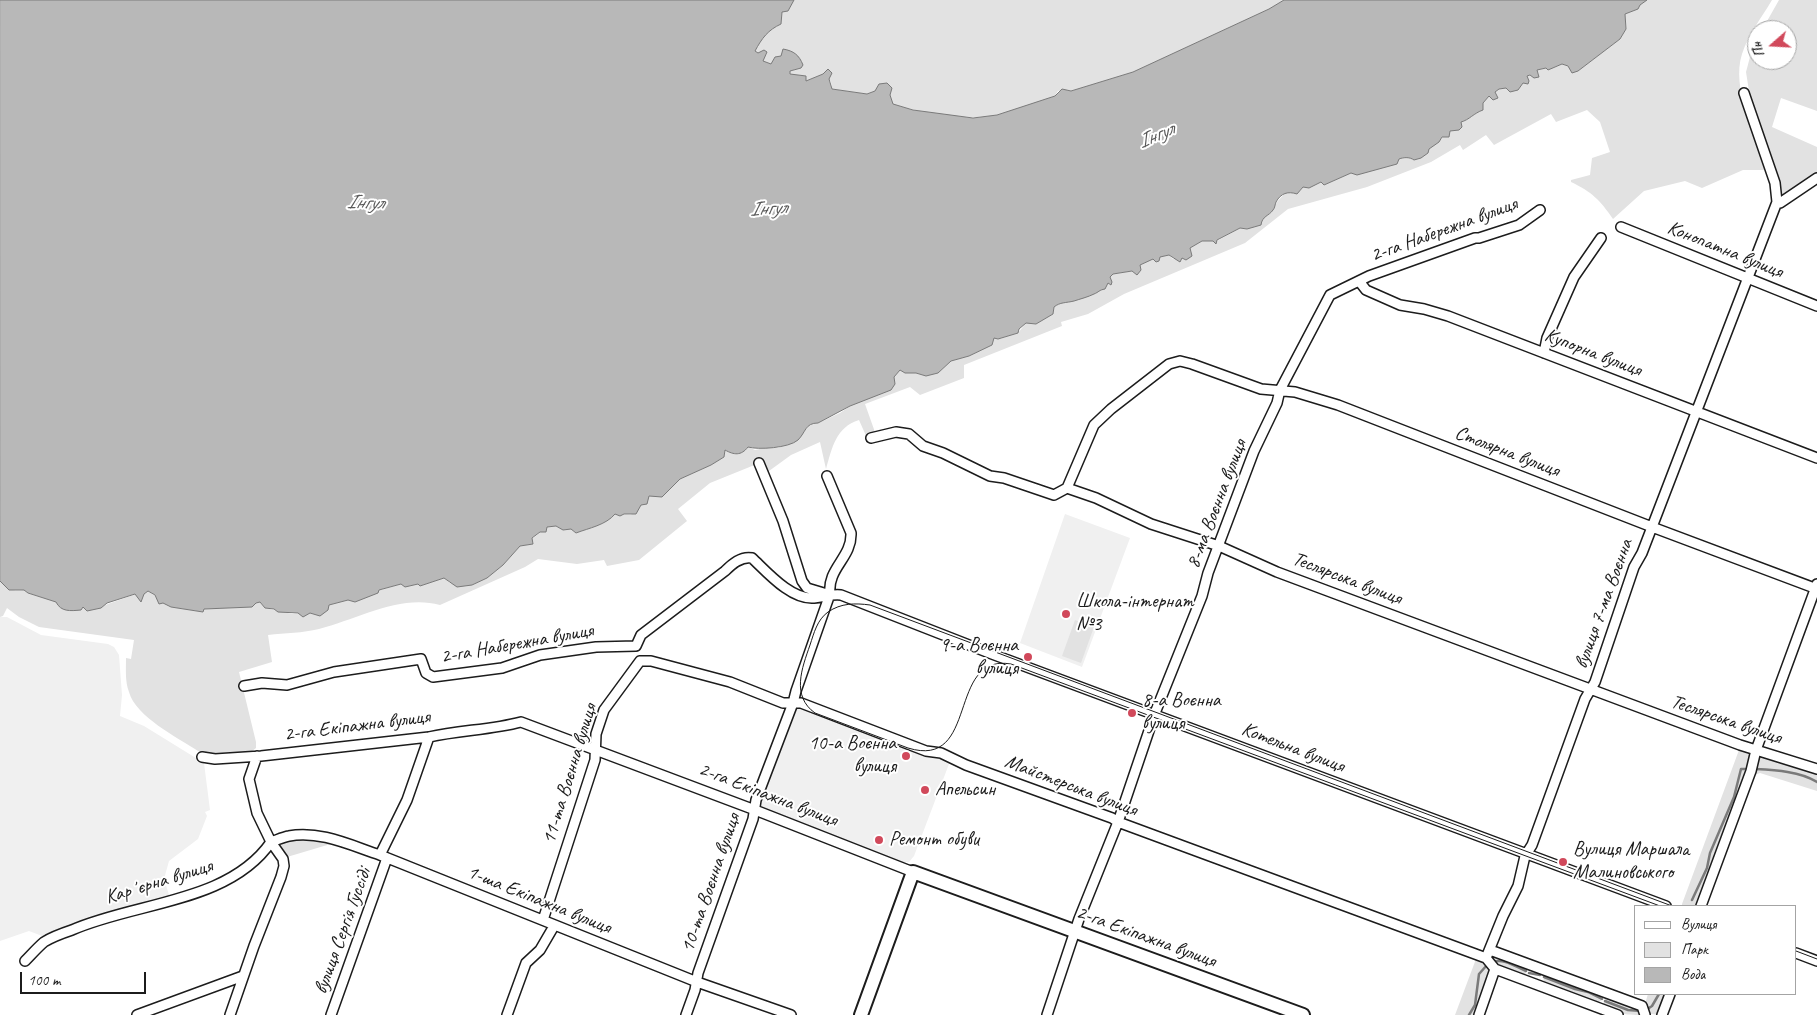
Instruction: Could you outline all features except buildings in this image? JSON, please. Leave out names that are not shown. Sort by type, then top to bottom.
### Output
[{"type":"street","name":"вулиця 7-ма Воєнна","points":[[1488,954],[1502,916],[1518,886],[1526,854],[1532,845],[1585,699],[1591,689],[1634,567],[1642,553],[1777,202],[1775,183],[1744,93]]},
{"type":"street","points":[[1777,202],[1780,203],[1817,178]]},
{"type":"street","name":"2-га Набережна вулиця","points":[[1359,281],[1475,238],[1519,225],[1540,210]]},
{"type":"street","name":"Конопатна вулиця","points":[[1621,227],[1817,306]]},
{"type":"street","points":[[1544,353],[1547,338],[1574,277],[1601,238]]},
{"type":"street","name":"Купорна вулиця","points":[[1359,281],[1366,290],[1400,306],[1424,309],[1448,316],[1817,458]]},
{"type":"street","name":"8-ма Воєнна вулиця","points":[[1047,1015],[1075,931],[1118,822],[1154,715],[1202,596],[1208,573],[1254,451],[1277,403],[1280,390],[1330,295],[1359,281]]},
{"type":"street","name":"Столярна вулиця","points":[[1067,488],[1094,425],[1111,409],[1169,364],[1180,361],[1261,389],[1295,392],[1338,405],[1652,527],[1816,587]]},
{"type":"street","name":"Теслярська вулиця","points":[[872,438],[896,432],[909,434],[922,446],[943,452],[990,476],[1004,478],[1054,494],[1067,488],[1096,498],[1151,524],[1219,546],[1277,572],[1756,750],[1817,769]]},
{"type":"street","points":[[759,463],[783,521],[802,582],[807,588],[830,594],[829,584],[834,570],[849,549],[851,533],[827,476]]},
{"type":"street","name":"Котельна вулиця","points":[[636,646],[641,635],[733,563],[748,557],[752,558],[782,586],[803,598],[814,598],[830,594],[841,595],[983,651],[1663,905]]},
{"type":"street","points":[[1701,905],[1751,772],[1756,750],[1816,587]]},
{"type":"street","name":"10-та Воєнна вулиця","points":[[686,1015],[753,819],[756,800],[794,703],[796,690],[830,594]]},
{"type":"street","points":[[636,646],[640,660]]},
{"type":"street","name":"2-га Набережна вулиця","points":[[244,686],[262,683],[287,685],[334,672],[420,659],[426,673],[433,677],[502,668],[540,655],[596,647],[636,646]]},
{"type":"street","name":"Майстерська вулиця","points":[[640,660],[651,661],[730,682],[783,703],[801,703],[926,751],[941,753],[966,765],[1112,818],[1118,822],[1488,954],[1642,1006],[1645,1015]]},
{"type":"street","name":"11-та Воєнна вулиця","points":[[543,920],[595,760],[596,734],[604,710],[640,660]]},
{"type":"street","name":"2-га Екіпажна вулиця","points":[[202,757],[215,760],[257,756],[429,737],[449,732],[499,728],[521,722],[913,872],[1303,1015]]},
{"type":"street","name":"вулиця Сергія Гуссіді","points":[[331,1015],[384,857],[407,800],[429,737]]},
{"type":"street","points":[[230,1015],[284,866],[283,859],[271,842],[257,813],[249,779],[257,756]]},
{"type":"street","name":"1-ша Екіпажна вулиця","points":[[271,842],[290,836],[311,836],[345,843],[697,982],[791,1015]]},
{"type":"street","name":"Карʼєрна вулиця","points":[[25,961],[45,942],[90,922],[214,887],[241,871],[261,856],[271,842]]},
{"type":"street","points":[[861,1015],[913,872]]},
{"type":"street","points":[[507,1015],[526,963],[540,950],[554,926]]},
{"type":"street","points":[[1797,953],[1817,961]]},
{"type":"street","points":[[1479,1015],[1495,969],[1488,954]]},
{"type":"street","points":[[1495,969],[1618,1015]]},
{"type":"street","points":[[137,1015],[243,976]]},
{"type":"street","points":[[1662,1015],[1670,995]]},
{"type":"shaded area","name":"Школа-інтернат №3","points":[[1065,514],[1130,538],[1082,667],[1020,643]]},
{"type":"shaded area","points":[[0,617],[7,617],[41,635],[108,644],[114,647],[119,655],[122,695],[120,716],[144,726],[204,763],[210,810],[205,812],[207,816],[198,839],[169,861],[164,879],[170,898],[45,937],[29,931],[0,941]]},
{"type":"shaded area","points":[[801,706],[941,755],[947,759],[949,764],[914,856],[909,862],[903,862],[758,806],[794,710]]},
{"type":"green space","points":[[794,0],[1284,0],[1269,9],[1133,72],[1071,91],[1058,91],[1055,96],[1026,107],[996,115],[957,117],[892,104],[889,95],[875,91],[867,94],[832,89],[831,82],[823,74],[806,81],[806,76],[790,75],[790,71],[801,68],[781,56],[771,64],[762,61],[767,53],[755,51],[757,46],[762,38],[781,24],[782,12],[788,11]]},
{"type":"green space","points":[[1647,0],[1772,0],[1760,20],[1747,20],[1747,42],[1739,67],[1742,97],[1766,170],[1743,170],[1702,188],[1685,181],[1644,191],[1613,219],[1595,197],[1571,182],[1571,180],[1590,175],[1592,158],[1610,152],[1600,122],[1587,110],[1556,122],[1551,114],[1494,145],[1486,135],[1463,150],[1460,145],[1431,162],[1367,187],[1288,209],[1245,243],[1124,294],[1088,314],[1061,322],[1062,326],[964,365],[964,378],[920,395],[910,387],[865,404],[876,435],[867,438],[859,420],[851,423],[836,439],[826,469],[820,442],[791,455],[769,471],[761,474],[757,464],[710,483],[678,509],[687,521],[639,560],[607,566],[604,560],[577,564],[538,559],[525,567],[440,605],[425,602],[394,605],[319,629],[268,635],[272,662],[239,672],[256,742],[256,748],[251,752],[228,756],[212,755],[198,751],[148,718],[133,701],[126,680],[126,658],[131,659],[134,640],[39,627],[19,617],[7,608],[3,616],[0,617],[0,581],[8,588],[17,591],[24,590],[56,602],[94,609],[136,594],[144,594],[148,591],[171,607],[203,612],[203,609],[260,602],[265,608],[292,614],[310,613],[329,605],[401,584],[406,586],[418,584],[420,586],[444,578],[450,583],[472,585],[487,578],[503,565],[520,546],[533,544],[532,539],[547,527],[556,526],[563,530],[571,529],[576,533],[602,524],[615,514],[631,515],[649,496],[663,496],[680,479],[724,457],[725,450],[748,447],[755,450],[770,447],[778,448],[798,439],[806,427],[812,423],[818,423],[840,413],[894,384],[894,377],[900,370],[905,373],[916,373],[926,376],[938,373],[951,361],[969,356],[992,345],[994,338],[999,339],[1018,333],[1026,323],[1036,324],[1053,314],[1054,307],[1059,304],[1078,300],[1096,292],[1108,283],[1111,285],[1110,277],[1113,274],[1133,271],[1134,273],[1140,265],[1153,258],[1156,262],[1159,261],[1160,257],[1169,255],[1173,259],[1182,258],[1190,248],[1202,241],[1217,241],[1240,228],[1256,227],[1273,210],[1276,203],[1285,193],[1300,191],[1303,187],[1321,182],[1324,185],[1351,173],[1397,164],[1401,158],[1428,153],[1428,150],[1461,122],[1483,110],[1483,103],[1489,95],[1497,98],[1495,92],[1499,89],[1520,86],[1528,79],[1527,76],[1539,76],[1537,70],[1553,68],[1562,64],[1578,71],[1620,39],[1626,29],[1625,14],[1638,9]]},
{"type":"green space","points":[[1779,0],[1817,0],[1817,111],[1781,98],[1772,127],[1817,147],[1817,174],[1784,199],[1780,197],[1779,182],[1749,91],[1746,72],[1747,68],[1747,70],[1797,70],[1797,20],[1768,20]]},
{"type":"green space","points":[[1075,620],[1094,627],[1081,663],[1062,656]]},
{"type":"green space","points":[[1742,749],[1751,753],[1742,791],[1698,905],[1682,905],[1682,904],[1739,750]]},
{"type":"green space","points":[[1763,754],[1817,771],[1817,791],[1760,773],[1752,776],[1758,757]]},
{"type":"green space","points":[[291,839],[312,839],[334,843],[287,857],[283,856],[279,847],[280,843]]},
{"type":"green space","points":[[1492,955],[1528,967],[1525,975],[1495,965],[1491,958]]},
{"type":"green space","points":[[1479,957],[1489,966],[1491,973],[1477,1015],[1455,1015],[1476,959]]},
{"type":"green space","points":[[1545,974],[1602,994],[1601,1001],[1596,1002],[1546,984],[1543,982]]},
{"type":"green space","points":[[1648,995],[1667,995],[1658,1015],[1646,1013],[1644,1007]]},
{"type":"green space","points":[[1613,997],[1636,1005],[1644,1015],[1617,1012],[1607,1008],[1603,1004],[1606,998]]},
{"type":"water","name":"Інгул","points":[[0,0],[794,0],[788,11],[782,12],[781,24],[766,35],[755,51],[758,53],[764,50],[767,52],[763,61],[771,64],[775,57],[781,56],[783,49],[787,50],[796,54],[803,65],[801,68],[790,71],[790,74],[806,76],[806,81],[823,74],[828,69],[832,73],[829,79],[832,89],[867,94],[875,91],[879,84],[887,83],[892,88],[890,95],[893,104],[913,110],[973,118],[997,115],[1055,96],[1062,89],[1071,91],[1133,72],[1269,9],[1284,0],[1647,0],[1638,9],[1625,14],[1626,29],[1620,39],[1578,71],[1572,73],[1568,66],[1562,64],[1548,70],[1546,68],[1537,70],[1539,77],[1527,76],[1528,84],[1523,83],[1518,90],[1510,92],[1506,88],[1499,89],[1495,92],[1498,98],[1493,100],[1489,96],[1483,103],[1483,110],[1461,122],[1462,127],[1459,130],[1450,131],[1449,137],[1442,137],[1421,158],[1414,160],[1401,158],[1397,164],[1357,175],[1351,173],[1324,185],[1321,182],[1309,188],[1303,187],[1297,194],[1285,194],[1278,199],[1274,209],[1264,218],[1261,225],[1247,229],[1240,228],[1217,240],[1216,244],[1213,241],[1202,241],[1190,248],[1192,256],[1186,260],[1182,258],[1180,262],[1169,255],[1160,257],[1159,261],[1156,262],[1153,259],[1140,265],[1141,270],[1137,275],[1132,271],[1113,274],[1110,277],[1111,285],[1108,283],[1105,289],[1084,298],[1059,304],[1054,307],[1053,314],[1036,324],[1026,323],[1019,329],[1018,333],[998,339],[994,338],[992,345],[969,356],[951,361],[938,373],[926,376],[916,373],[905,373],[900,370],[894,377],[895,384],[891,390],[850,406],[818,423],[814,423],[806,428],[801,437],[794,443],[773,448],[748,447],[743,452],[737,454],[725,450],[724,457],[680,479],[662,497],[649,496],[647,504],[641,505],[636,514],[620,516],[615,514],[602,524],[576,533],[571,529],[563,530],[556,526],[547,527],[546,532],[540,532],[532,538],[533,544],[520,546],[503,565],[487,578],[472,585],[457,587],[444,578],[420,586],[418,584],[405,587],[401,584],[379,590],[378,593],[355,602],[348,600],[329,605],[328,610],[320,616],[310,613],[303,617],[298,613],[278,612],[274,609],[265,608],[260,602],[252,607],[204,609],[203,612],[171,607],[163,603],[159,604],[155,595],[148,591],[144,594],[141,602],[135,594],[107,603],[101,608],[87,611],[83,607],[81,610],[70,611],[60,608],[56,602],[24,590],[9,590],[0,581]]},
{"type":"waterway","points":[[1692,900],[1707,868],[1710,853],[1734,797],[1741,769],[1745,769]]},
{"type":"waterway","points":[[1754,769],[1795,773],[1817,782]]},
{"type":"waterway","points":[[1493,962],[1506,962],[1526,971]]},
{"type":"waterway","points":[[1469,1015],[1475,1005],[1479,974],[1487,965]]},
{"type":"waterway","points":[[1529,973],[1540,975]]},
{"type":"waterway","points":[[1544,977],[1588,992],[1602,999]]},
{"type":"waterway","points":[[1646,1010],[1652,1006],[1658,995]]},
{"type":"waterway","points":[[1605,1001],[1628,1010],[1641,1011]]},
{"type":"tram line","points":[[1657,905],[1011,664],[991,665],[978,676],[969,692],[955,728],[945,743],[930,750],[908,748],[815,713],[803,698],[801,690],[800,681],[804,663],[816,627],[824,615],[843,605],[870,605],[1669,905]]},
{"type":"tram line","points":[[1797,951],[1817,959]]},
{"type":"place","name":"Школа-інтернат №3","points":[[1066,614]]},
{"type":"place","name":"9-а Воєнна вулиця","points":[[1028,657]]},
{"type":"place","name":"8-а Воєнна вулиця","points":[[1132,713]]},
{"type":"place","name":"10-а Воєнна вулиця","points":[[906,756]]},
{"type":"place","name":"Апельсин","points":[[925,790]]},
{"type":"place","name":"Ремонт обуви","points":[[879,840]]},
{"type":"place","name":"Вулиця Маршала Малиновського","points":[[1563,862]]}]
